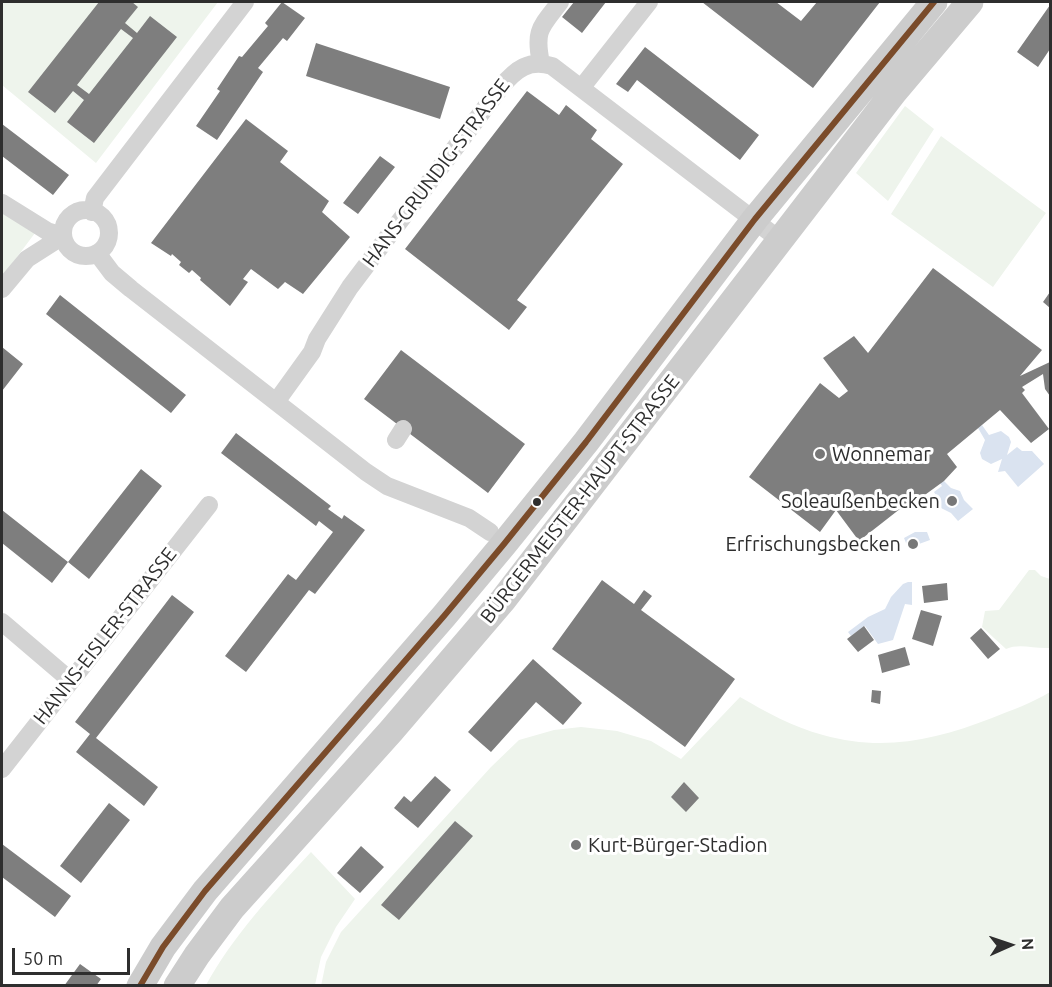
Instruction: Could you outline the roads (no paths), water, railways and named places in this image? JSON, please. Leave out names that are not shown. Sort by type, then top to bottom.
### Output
[{"type":"street","points":[[92,212],[95,198],[245,2]]},
{"type":"street","points":[[560,2],[537,35],[541,63],[552,66],[582,87],[780,240]]},
{"type":"street","points":[[582,87],[649,2]]},
{"type":"street","name":"BÜRGERMEISTER-HAUPT-STRASSE","points":[[140,986],[163,947],[205,891],[444,616],[512,534],[586,442],[754,219],[934,2]]},
{"type":"street","name":"BÜRGERMEISTER-HAUPT-STRASSE","points":[[177,986],[232,908],[391,731],[503,600],[894,92],[970,2]]},
{"type":"street","name":"HANS-GRUNDIG-STRASSE","points":[[276,402],[312,352],[317,339],[350,287],[511,74],[525,64],[541,63]]},
{"type":"street","points":[[2,203],[47,231],[63,236]]},
{"type":"street","points":[[107,248],[91,256],[78,255],[68,248],[63,236],[66,222],[77,212],[92,212],[104,219],[109,233],[107,248],[118,279],[366,472],[387,486],[469,518],[490,532]]},
{"type":"street","points":[[2,289],[27,259],[63,236]]},
{"type":"street","name":"HANNS-EISLER-STRASSE","points":[[2,769],[209,505]]},
{"type":"street","points":[[2,622],[70,680]]},
{"type":"place","name":"Wonnemar","points":[[820,454]]},
{"type":"place","name":"Soleaußenbecken","points":[[952,501]]},
{"type":"place","name":"Erfrischungsbecken","points":[[913,544]]},
{"type":"place","name":"Kurt-Bürger-Stadion","points":[[576,845]]}]
